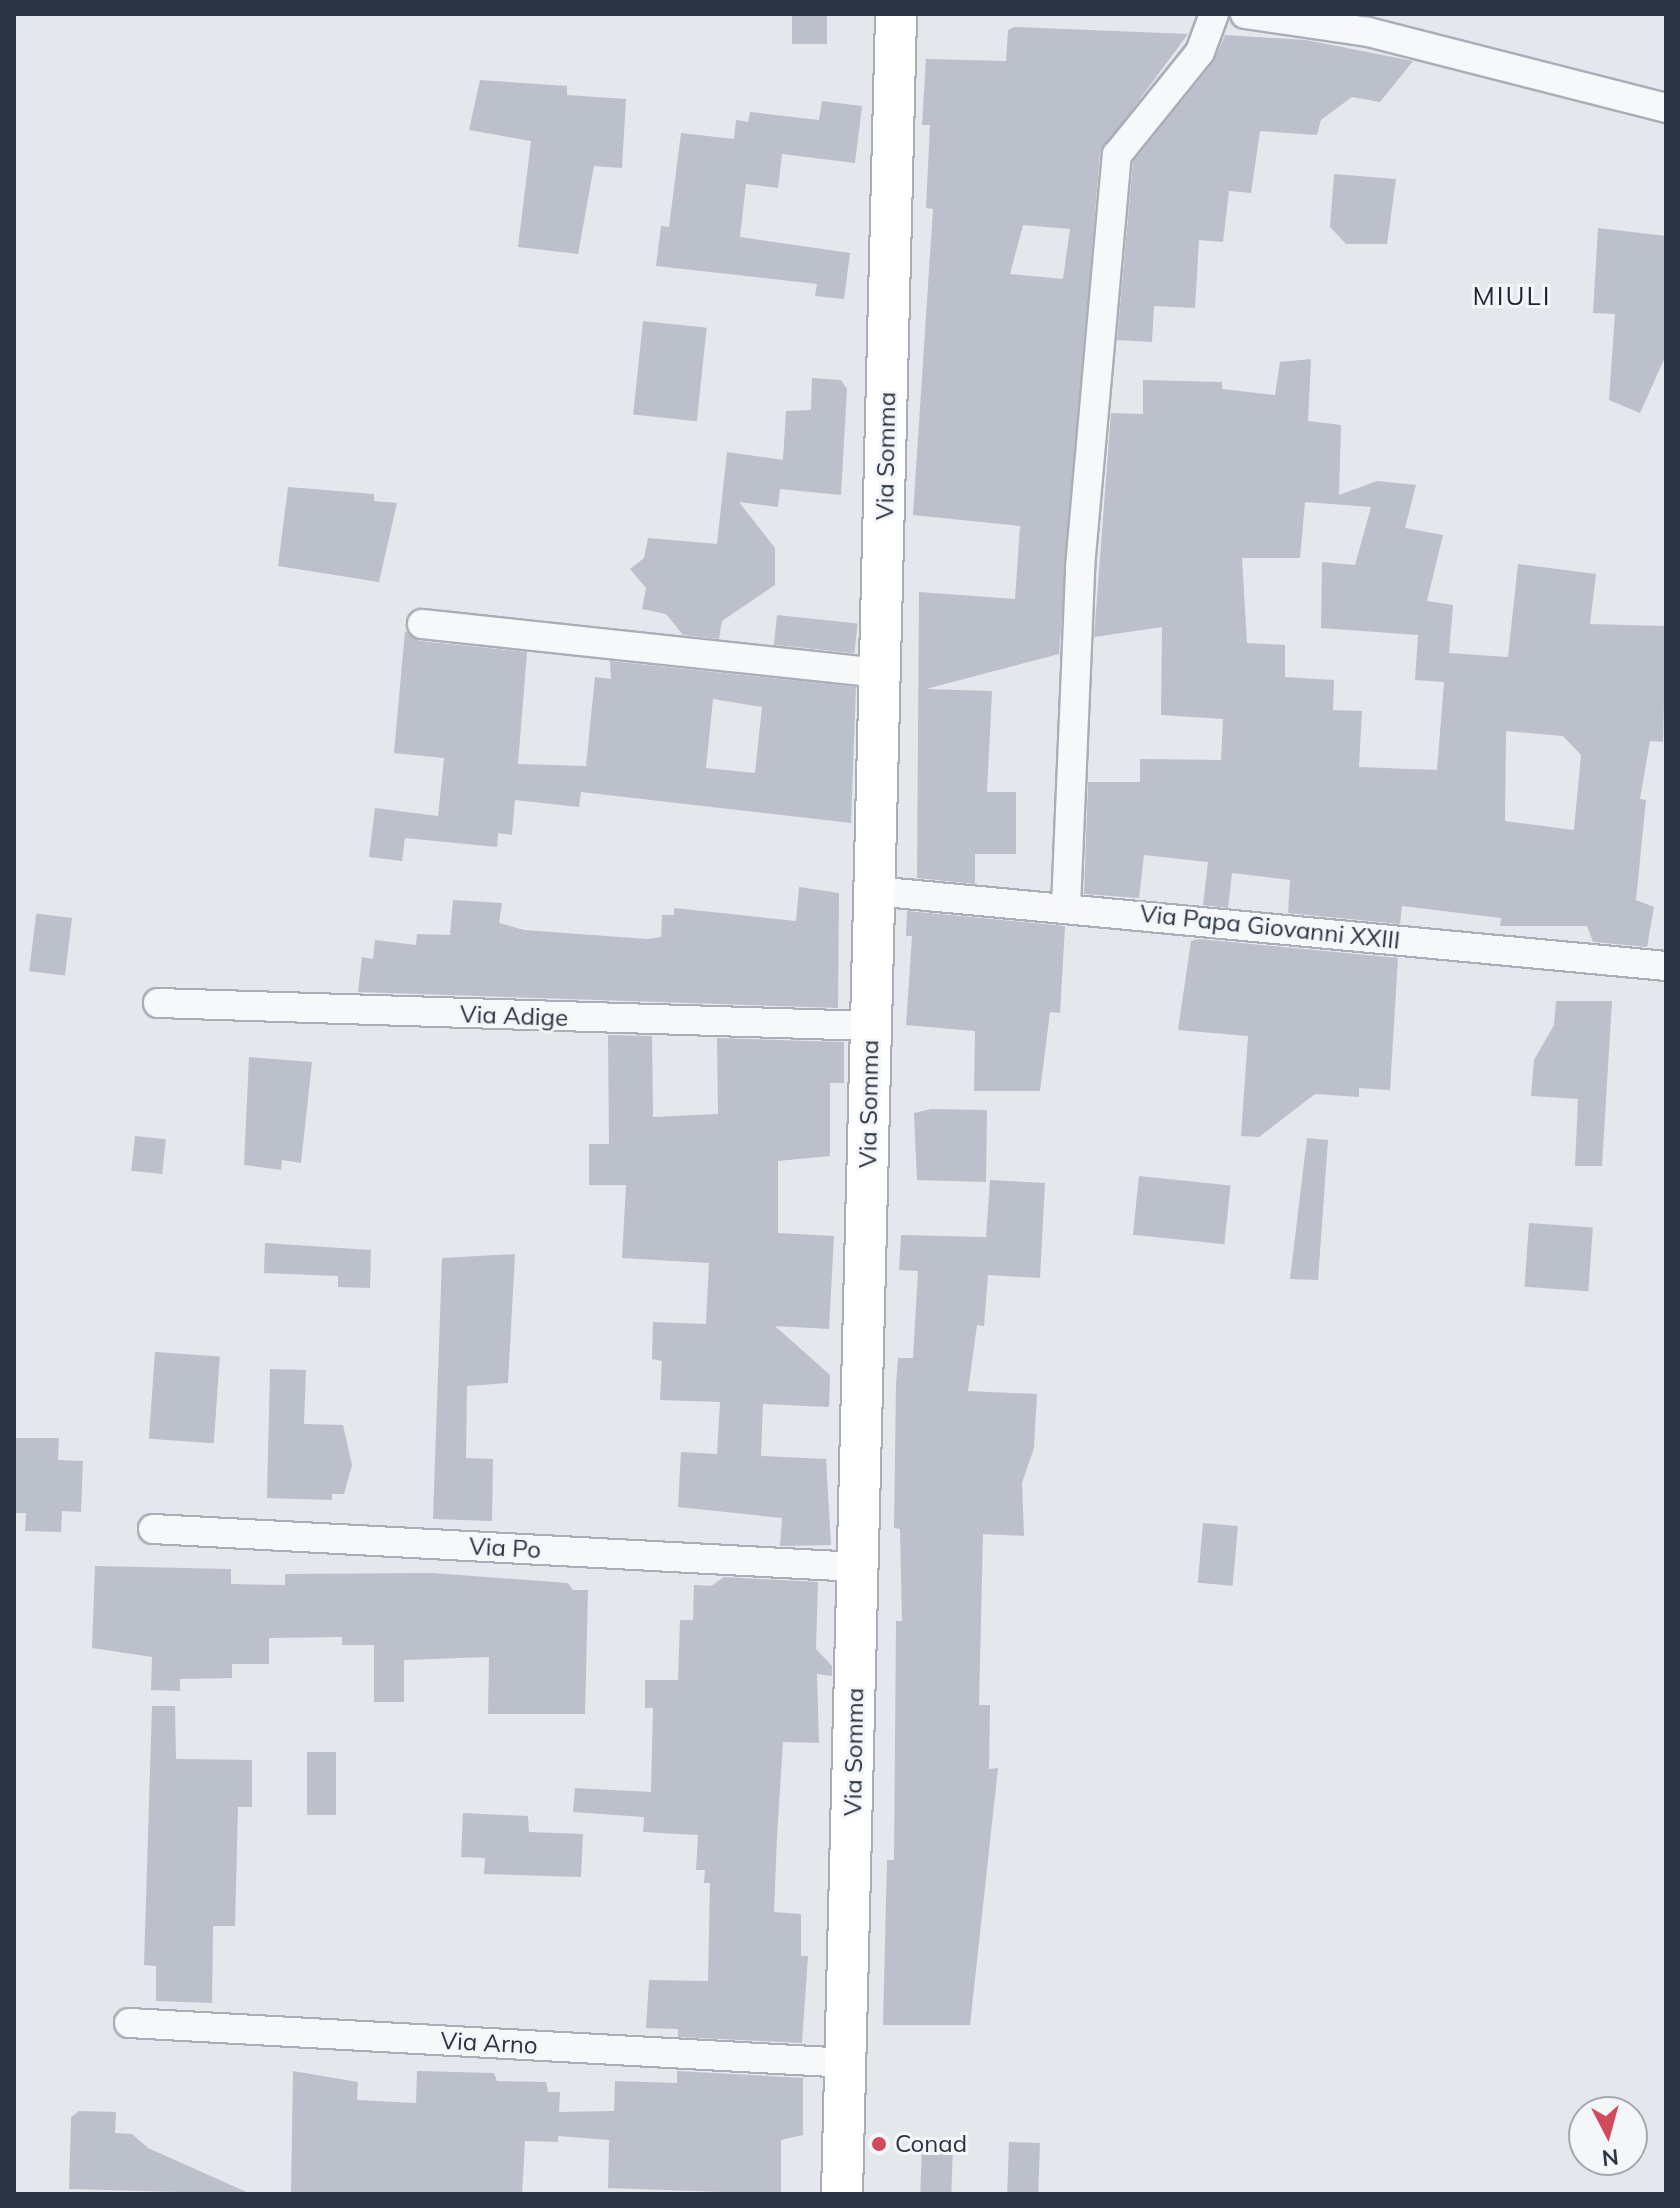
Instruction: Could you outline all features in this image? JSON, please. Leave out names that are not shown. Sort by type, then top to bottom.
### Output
[{"type":"street","name":"Via Somma","points":[[842,2194],[848,2063],[857,1567],[896,14]]},
{"type":"street","points":[[1066,907],[1080,567],[1117,155],[1200,52],[1214,14]]},
{"type":"street","points":[[1245,14],[1368,32],[1666,108]]},
{"type":"street","points":[[422,624],[881,673]]},
{"type":"street","name":"Via Papa Giovanni XXIII","points":[[874,891],[1666,966]]},
{"type":"street","name":"Via Adige","points":[[158,1003],[871,1026]]},
{"type":"street","name":"Via Po","points":[[153,1529],[857,1567]]},
{"type":"street","name":"Via Arno","points":[[129,2023],[848,2063]]},
{"type":"building","points":[[792,14],[827,14],[827,44],[792,44]]},
{"type":"building","points":[[1014,27],[1188,34],[1100,153],[1059,654],[926,689],[992,691],[987,792],[1016,792],[1016,854],[975,854],[975,884],[917,878],[919,592],[1015,599],[1020,526],[913,515],[933,209],[926,208],[930,125],[922,125],[926,59],[1006,61],[1008,30]],"holes":[[[1023,225],[1070,229],[1063,279],[1010,274]]]},
{"type":"building","points":[[1225,35],[1306,40],[1413,61],[1380,102],[1352,97],[1321,120],[1317,135],[1260,131],[1251,193],[1229,191],[1223,242],[1199,240],[1195,308],[1154,306],[1152,342],[1117,340],[1133,162],[1213,63]]},
{"type":"building","points":[[480,80],[567,86],[567,95],[626,99],[622,168],[594,166],[578,254],[518,247],[531,141],[469,130]]},
{"type":"building","points":[[822,101],[862,106],[855,163],[782,154],[778,188],[746,184],[740,237],[850,253],[844,299],[815,296],[817,284],[656,266],[661,226],[669,227],[681,133],[734,139],[736,120],[748,122],[750,112],[819,120]]},
{"type":"building","points":[[1334,174],[1396,179],[1387,244],[1346,244],[1330,227]]},
{"type":"building","points":[[1598,228],[1666,236],[1666,355],[1640,413],[1609,400],[1615,314],[1593,313]]},
{"type":"building","points":[[643,321],[707,328],[697,421],[633,414]]},
{"type":"building","points":[[1311,359],[1308,421],[1341,425],[1339,495],[1377,481],[1416,485],[1405,528],[1443,535],[1427,601],[1453,605],[1449,653],[1508,657],[1518,564],[1596,574],[1590,624],[1666,626],[1663,742],[1650,741],[1640,799],[1646,800],[1636,900],[1654,907],[1647,947],[1593,942],[1587,926],[1500,926],[1501,918],[1402,906],[1400,924],[1288,913],[1290,880],[1232,873],[1228,908],[1203,905],[1208,862],[1144,855],[1139,898],[1084,894],[1088,782],[1140,782],[1140,759],[1221,760],[1223,719],[1161,715],[1162,627],[1094,637],[1111,413],[1143,414],[1143,380],[1222,382],[1222,389],[1275,395],[1280,362]],"holes":[[[1305,502],[1371,507],[1355,565],[1322,562],[1321,628],[1418,635],[1415,680],[1444,682],[1437,770],[1359,767],[1362,711],[1333,710],[1334,680],[1285,677],[1285,645],[1247,643],[1242,558],[1300,558]],[[1506,731],[1563,736],[1581,755],[1574,830],[1505,821]]]},
{"type":"building","points":[[812,378],[841,380],[847,389],[841,495],[780,489],[778,507],[739,502],[775,548],[775,585],[722,621],[719,639],[683,635],[666,614],[642,609],[646,588],[630,569],[644,558],[648,538],[717,544],[727,452],[783,460],[786,411],[811,410]]},
{"type":"building","points":[[288,487],[374,494],[374,501],[397,503],[379,582],[278,566]]},
{"type":"building","points":[[777,615],[858,623],[854,653],[774,645]]},
{"type":"building","points":[[405,631],[420,641],[527,652],[518,764],[586,766],[595,677],[611,679],[610,661],[856,687],[851,823],[581,792],[579,807],[515,800],[512,835],[498,833],[497,847],[405,838],[402,861],[369,857],[375,808],[438,816],[444,758],[394,753]],"holes":[[[713,699],[762,707],[755,773],[706,768]]]},
{"type":"building","points":[[799,887],[839,893],[838,1008],[358,992],[362,957],[373,959],[375,940],[416,945],[417,934],[450,935],[453,900],[502,903],[499,923],[524,930],[647,939],[661,937],[662,915],[674,915],[674,908],[796,921]]},
{"type":"building","points":[[907,911],[1065,926],[1060,1013],[1050,1012],[1040,1091],[974,1091],[975,1031],[906,1025],[912,936],[906,936]]},
{"type":"building","points":[[36,914],[72,918],[65,976],[29,971]]},
{"type":"building","points":[[1199,939],[1398,958],[1390,1090],[1359,1088],[1359,1097],[1315,1094],[1259,1137],[1241,1136],[1248,1036],[1178,1030],[1191,941]]},
{"type":"building","points":[[1556,1001],[1612,1001],[1602,1166],[1575,1166],[1578,1099],[1531,1096],[1534,1060],[1554,1025]]},
{"type":"building","points":[[608,1035],[652,1036],[653,1117],[718,1114],[717,1038],[844,1042],[844,1083],[830,1083],[830,1156],[778,1161],[778,1233],[834,1236],[829,1329],[775,1326],[830,1375],[829,1407],[763,1404],[761,1456],[826,1459],[831,1545],[780,1546],[782,1518],[678,1507],[681,1452],[717,1454],[720,1402],[660,1400],[662,1361],[652,1359],[653,1322],[706,1324],[709,1263],[622,1258],[626,1185],[589,1185],[589,1144],[609,1144]]},
{"type":"building","points":[[249,1057],[312,1062],[301,1163],[282,1160],[281,1170],[244,1165]]},
{"type":"building","points":[[931,1109],[987,1110],[986,1182],[917,1180],[914,1113]]},
{"type":"building","points":[[135,1136],[166,1139],[162,1174],[131,1171]]},
{"type":"building","points":[[1307,1138],[1328,1140],[1318,1280],[1290,1279]]},
{"type":"building","points":[[1139,1176],[1230,1186],[1224,1244],[1133,1235]]},
{"type":"building","points":[[990,1180],[1045,1183],[1040,1278],[988,1275],[984,1326],[977,1325],[968,1391],[1037,1394],[1034,1448],[1022,1483],[1024,1536],[983,1534],[979,1705],[990,1705],[989,1769],[998,1768],[970,2025],[883,2025],[887,1860],[894,1860],[896,1621],[902,1621],[900,1529],[894,1528],[896,1384],[898,1358],[913,1358],[918,1271],[899,1270],[901,1235],[986,1237]]},
{"type":"building","points":[[1529,1223],[1593,1227],[1588,1291],[1525,1287]]},
{"type":"building","points":[[265,1243],[371,1250],[370,1288],[338,1287],[338,1276],[264,1273]]},
{"type":"building","points":[[515,1254],[508,1383],[467,1386],[466,1458],[493,1459],[492,1521],[433,1519],[442,1258]]},
{"type":"building","points":[[155,1352],[220,1357],[214,1443],[149,1439]]},
{"type":"building","points":[[270,1369],[306,1370],[304,1424],[343,1425],[352,1465],[344,1494],[332,1494],[332,1500],[267,1498]]},
{"type":"building","points":[[14,1438],[59,1438],[58,1460],[83,1461],[81,1512],[62,1511],[61,1532],[25,1531],[26,1513],[14,1513]]},
{"type":"building","points":[[1203,1523],[1238,1526],[1233,1586],[1198,1583]]},
{"type":"building","points":[[95,1566],[231,1569],[231,1584],[285,1585],[285,1574],[432,1573],[568,1583],[573,1590],[588,1590],[585,1714],[488,1714],[489,1657],[404,1660],[404,1702],[374,1702],[374,1645],[342,1645],[342,1637],[269,1638],[269,1664],[232,1664],[232,1678],[180,1679],[180,1691],[151,1690],[152,1657],[92,1648]]},
{"type":"building","points":[[724,1577],[818,1582],[816,1649],[832,1666],[832,1676],[817,1674],[819,1743],[783,1742],[774,1912],[801,1914],[801,1956],[808,1956],[802,2043],[678,2037],[678,2029],[646,2028],[649,1980],[708,1981],[710,1883],[704,1883],[705,1870],[696,1870],[698,1835],[643,1832],[644,1817],[573,1812],[575,1788],[651,1792],[653,1708],[645,1708],[645,1680],[678,1680],[680,1620],[693,1620],[694,1585],[711,1586]]},
{"type":"building","points":[[152,1706],[175,1706],[176,1759],[252,1760],[252,1807],[238,1807],[235,1926],[213,1926],[212,2003],[156,2001],[156,1966],[144,1965]]},
{"type":"building","points":[[307,1752],[336,1752],[336,1815],[307,1815]]},
{"type":"building","points":[[463,1813],[528,1816],[529,1832],[583,1834],[581,1877],[484,1874],[485,1858],[461,1857]]},
{"type":"building","points":[[293,2071],[358,2082],[357,2100],[416,2103],[417,2071],[494,2073],[497,2081],[546,2082],[548,2092],[560,2092],[559,2112],[614,2111],[615,2081],[677,2083],[677,2071],[803,2078],[803,2135],[781,2140],[781,2194],[608,2188],[609,2140],[558,2136],[558,2142],[525,2141],[522,2194],[291,2194]]},
{"type":"building","points":[[79,2111],[116,2112],[115,2133],[132,2134],[148,2148],[251,2194],[69,2189],[71,2117]]},
{"type":"building","points":[[1009,2142],[1040,2143],[1038,2194],[1007,2194]]},
{"type":"building","points":[[922,2145],[953,2146],[951,2194],[920,2194]]},
{"type":"place","name":"Conad","points":[[879,2144]]},
{"type":"district","name":"MIULI","points":[[1512,296]]}]
